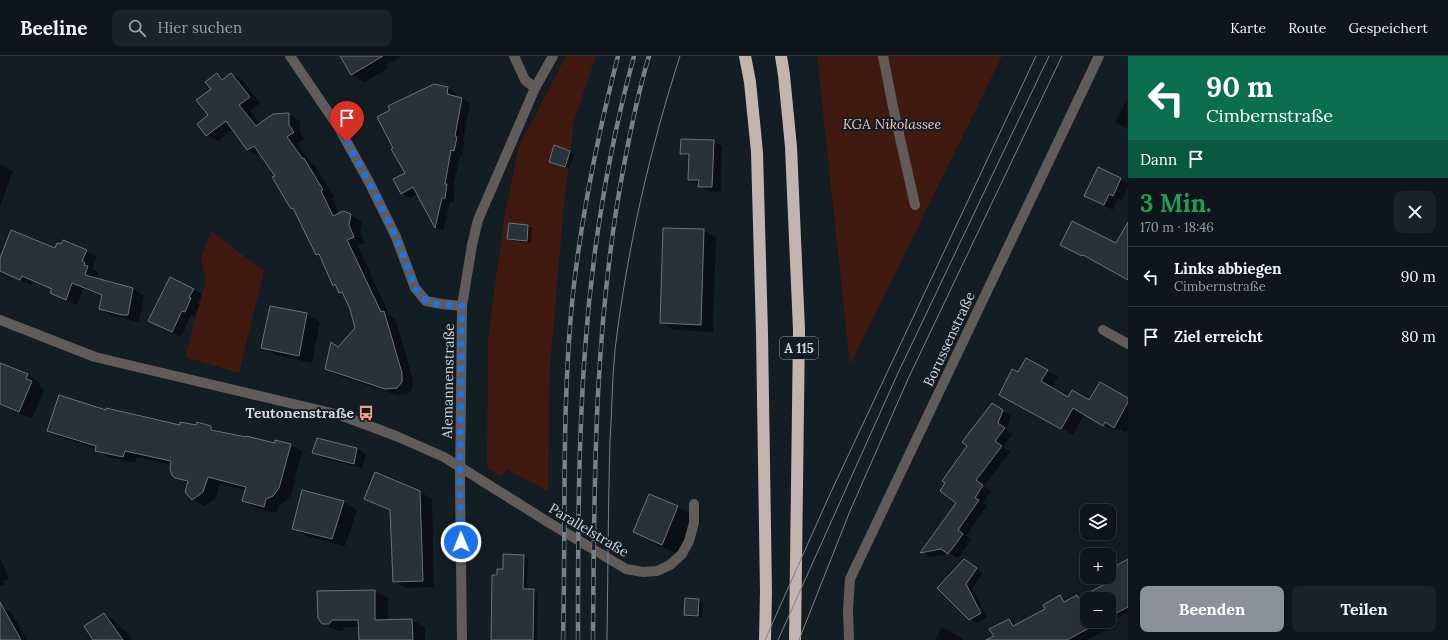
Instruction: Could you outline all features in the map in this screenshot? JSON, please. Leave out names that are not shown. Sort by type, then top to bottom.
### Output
[{"type":"highway","name":"A 115","points":[[745,56],[750,82],[757,152],[766,592],[765,640]]},
{"type":"highway","name":"A 115","points":[[780,56],[784,75],[791,147],[799,330],[795,640]]},
{"type":"street","points":[[290,56],[339,128],[369,182],[396,237],[415,288],[426,301],[462,306]]},
{"type":"street","points":[[514,56],[525,80],[536,88]]},
{"type":"street","name":"Alemannenstraße","points":[[462,640],[460,483],[462,306],[472,245],[478,220],[536,88],[553,56]]},
{"type":"street","points":[[883,56],[915,205]]},
{"type":"street","name":"Borussenstraße","points":[[849,640],[848,610],[850,579],[1100,56]]},
{"type":"street","points":[[0,320],[95,357],[340,415],[421,446],[444,456],[461,467]]},
{"type":"street","points":[[1103,330],[1128,344]]},
{"type":"street","name":"Parallelstraße","points":[[461,467],[626,569],[643,572],[657,571],[670,565],[682,554],[689,541],[694,523],[694,504]]},
{"type":"green space","points":[[566,56],[596,56],[574,121],[564,205],[550,367],[548,491],[507,470],[501,477],[487,467],[488,338],[504,218],[519,146]]},
{"type":"green space","name":"KGA Nikolassee","points":[[817,56],[1002,56],[850,365]]},
{"type":"green space","points":[[211,231],[264,271],[239,373],[185,357],[206,280],[201,258]]},
{"type":"building","points":[[340,56],[383,56],[351,75]]},
{"type":"building","points":[[217,73],[222,80],[231,73],[250,97],[239,105],[256,126],[273,114],[289,113],[289,125],[294,132],[287,137],[303,159],[304,158],[323,190],[321,191],[333,216],[343,211],[351,214],[349,225],[354,237],[347,240],[381,312],[384,311],[402,373],[402,382],[397,388],[385,389],[325,369],[331,342],[338,347],[355,328],[350,309],[342,292],[339,293],[335,284],[333,286],[319,254],[316,255],[293,208],[291,209],[272,177],[275,176],[254,146],[247,150],[226,121],[206,136],[197,124],[208,115],[196,100],[211,89],[205,82]]},
{"type":"building","points":[[434,84],[448,87],[447,94],[462,98],[455,136],[457,137],[454,151],[451,150],[445,184],[447,184],[445,198],[442,198],[435,228],[413,187],[401,194],[393,179],[405,173],[391,149],[393,148],[377,117],[390,110],[388,106]]},
{"type":"building","points":[[681,139],[714,140],[712,187],[698,187],[699,180],[688,180],[689,154],[680,154]]},
{"type":"building","points":[[554,145],[570,151],[565,167],[549,162]]},
{"type":"building","points":[[1098,167],[1121,178],[1113,196],[1109,194],[1104,205],[1084,196]]},
{"type":"building","points":[[1072,221],[1116,243],[1128,222],[1128,280],[1083,255],[1082,256],[1060,245]]},
{"type":"building","points":[[509,223],[528,225],[527,241],[507,239]]},
{"type":"building","points":[[663,228],[704,229],[701,325],[660,323]]},
{"type":"building","points":[[11,230],[55,248],[57,243],[61,244],[63,240],[87,250],[82,261],[85,263],[84,265],[88,266],[85,275],[133,288],[128,315],[122,315],[99,309],[102,295],[72,283],[66,300],[50,293],[52,289],[22,276],[20,280],[0,271],[0,258]]},
{"type":"building","points":[[170,277],[194,289],[189,297],[191,298],[185,312],[182,311],[172,332],[148,321]]},
{"type":"building","points":[[270,306],[307,313],[299,356],[261,348]]},
{"type":"building","points":[[1026,358],[1048,370],[1041,381],[1068,397],[1072,390],[1089,400],[1100,382],[1128,398],[1128,402],[1114,428],[1105,422],[1103,426],[1073,408],[1061,429],[999,395],[1012,369],[1018,372]]},
{"type":"building","points":[[0,363],[28,374],[26,379],[32,381],[19,412],[0,404]]},
{"type":"building","points":[[59,395],[106,410],[106,408],[180,425],[180,422],[196,425],[197,422],[211,426],[211,430],[275,443],[275,440],[291,444],[279,488],[273,496],[266,499],[264,507],[242,501],[246,487],[208,477],[203,492],[192,500],[185,492],[188,481],[175,478],[172,475],[170,469],[171,461],[125,451],[123,457],[95,451],[96,446],[47,431]]},
{"type":"building","points":[[992,403],[1003,410],[998,423],[1005,428],[995,441],[1002,446],[976,480],[983,485],[975,498],[979,500],[958,530],[963,534],[948,554],[941,549],[920,553],[956,503],[940,491],[945,483],[942,481],[967,446],[962,442]]},
{"type":"building","points":[[317,438],[357,448],[354,464],[312,453]]},
{"type":"building","points":[[375,472],[420,491],[423,581],[393,582],[390,510],[364,499]]},
{"type":"building","points":[[302,490],[344,501],[332,539],[292,529]]},
{"type":"building","points":[[649,494],[678,506],[662,545],[633,532]]},
{"type":"building","points":[[503,554],[524,555],[523,589],[534,589],[533,640],[491,640],[492,575],[497,575],[497,569],[503,569]]},
{"type":"building","points":[[964,559],[977,568],[966,584],[981,613],[969,620],[937,588]]},
{"type":"building","points":[[1128,559],[1128,607],[1116,613],[1116,592],[1090,592],[1105,584],[1116,584],[1116,566]]},
{"type":"building","points":[[375,590],[375,620],[412,619],[413,640],[359,640],[358,620],[332,620],[329,624],[322,624],[318,618],[317,591]]},
{"type":"building","points":[[1060,595],[1064,602],[1077,595],[1078,598],[1080,597],[1080,628],[1089,628],[1067,640],[986,640],[994,636],[989,629],[1009,619],[1013,626],[1045,609],[1043,605]]},
{"type":"building","points":[[685,598],[699,599],[698,616],[684,615]]},
{"type":"building","points":[[0,602],[21,640],[0,640]]},
{"type":"building","points":[[104,613],[123,640],[93,640],[84,626]]},
{"type":"tram line","points":[[607,640],[610,441],[615,350],[626,275],[640,202],[658,128],[680,56]]},
{"type":"tram line","points":[[765,640],[830,494],[1036,56]]},
{"type":"tram line","points":[[778,640],[898,373],[1049,56]]},
{"type":"tram line","points":[[799,640],[850,511],[908,379],[1062,56]]},
{"type":"railway","points":[[563,640],[565,423],[569,336],[573,293],[591,174],[618,56]]},
{"type":"railway","points":[[578,640],[578,531],[580,459],[588,313],[602,202],[616,129],[634,56]]},
{"type":"railway","points":[[593,640],[595,461],[601,342],[614,224],[632,124],[649,56]]},
{"type":"place","name":"Teutonenstraße","points":[[366,413]]},
{"type":"route","points":[[347,142],[369,182],[396,237],[415,288],[426,301],[462,306],[460,483],[461,542]]}]
